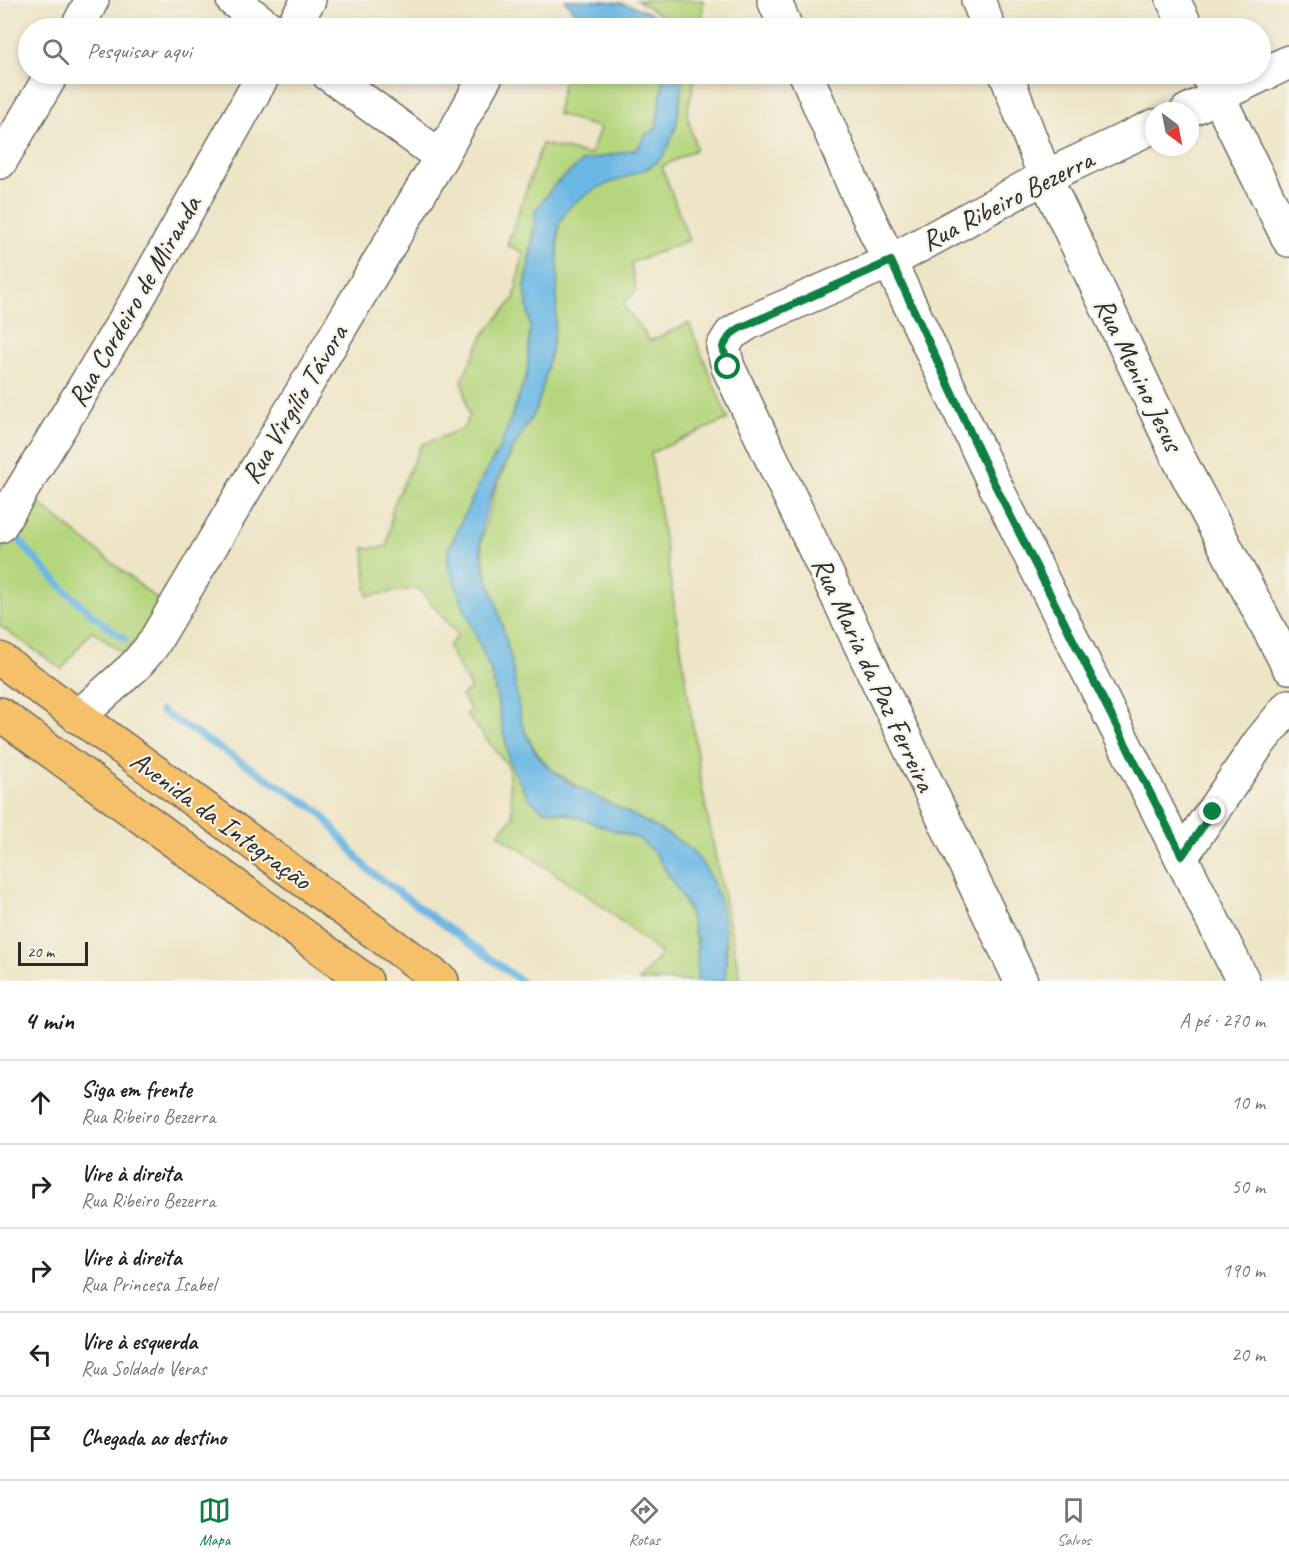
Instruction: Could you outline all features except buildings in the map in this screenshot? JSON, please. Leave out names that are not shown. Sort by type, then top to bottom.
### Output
[{"type":"main road","name":"Avenida da Integração","points":[[0,659],[442,981]]},
{"type":"main road","points":[[3,717],[35,685]]},
{"type":"main road","name":"Avenida da Integração","points":[[3,717],[366,981]]},
{"type":"main road","points":[[104,789],[131,755]]},
{"type":"street","points":[[82,18],[92,0]]},
{"type":"street","points":[[233,0],[256,18]]},
{"type":"street","points":[[297,18],[309,0]]},
{"type":"street","points":[[774,0],[782,18]]},
{"type":"street","points":[[978,0],[984,18]]},
{"type":"street","points":[[1173,0],[1181,18]]},
{"type":"street","points":[[1271,67],[1289,62]]},
{"type":"street","points":[[0,162],[46,84]]},
{"type":"street","name":"Rua Cordeiro de Miranda","points":[[0,526],[137,300],[258,84]]},
{"type":"street","points":[[342,84],[441,157]]},
{"type":"street","name":"Rua Virgílio Távora","points":[[78,717],[135,666],[152,646],[441,157],[481,84]]},
{"type":"street","points":[[811,84],[992,479],[1243,981]]},
{"type":"street","name":"Rua Menino Jesus","points":[[1010,84],[1045,177],[1179,459],[1286,656]]},
{"type":"street","points":[[1196,102],[1213,85],[1289,240]]},
{"type":"street","name":"Rua Ribeiro Bezerra","points":[[728,367],[723,347],[731,334],[740,328],[891,261],[1045,177],[1145,130]]},
{"type":"street","name":"Rua Maria da Paz Ferreira","points":[[728,367],[1021,981]]},
{"type":"street","points":[[1182,856],[1258,743],[1289,706]]},
{"type":"green space","points":[[637,0],[703,0],[702,18],[662,18],[658,13]]},
{"type":"green space","points":[[563,84],[663,84],[656,129],[646,135],[637,149],[583,161],[572,172],[534,224],[525,288],[530,327],[527,374],[500,448],[482,478],[448,550],[448,563],[492,674],[510,764],[543,810],[579,817],[622,831],[641,840],[654,851],[676,884],[692,924],[697,945],[697,981],[639,981],[661,954],[602,906],[498,834],[513,817],[508,766],[466,714],[471,709],[461,696],[471,689],[448,647],[458,635],[418,588],[367,596],[364,548],[387,547],[393,506],[421,445],[464,428],[469,417],[462,379],[484,334],[514,299],[523,252],[507,245],[542,144],[590,155],[600,128],[557,114]]},
{"type":"green space","points":[[682,84],[694,84],[687,113],[696,149],[662,167],[689,240],[631,263],[636,291],[623,304],[650,341],[689,323],[728,419],[651,453],[704,799],[741,981],[725,981],[727,945],[707,873],[549,767],[537,753],[522,725],[516,702],[511,660],[486,573],[481,543],[495,490],[512,451],[536,408],[550,356],[557,298],[559,222],[570,204],[585,194],[610,181],[651,167],[676,128]]},
{"type":"green space","points":[[35,500],[163,604],[147,633],[122,653],[92,630],[62,669],[0,626],[0,552]]},
{"type":"water","points":[[565,0],[610,1],[636,7],[657,18],[579,18]]},
{"type":"water","points":[[663,84],[682,84],[673,135],[665,153],[657,162],[586,195],[572,205],[562,218],[558,235],[555,325],[544,383],[535,413],[506,461],[490,500],[482,528],[481,554],[507,643],[520,715],[529,741],[547,766],[562,778],[655,827],[693,852],[712,881],[722,913],[726,947],[725,981],[697,981],[697,941],[687,905],[655,853],[639,839],[562,812],[543,810],[529,799],[510,764],[492,674],[448,563],[448,550],[482,478],[500,448],[527,374],[530,327],[525,288],[533,243],[535,211],[555,184],[583,161],[637,149],[646,134],[656,129]]},
{"type":"waterway","points":[[12,531],[64,589],[94,616],[125,639]]},
{"type":"waterway","points":[[161,711],[319,811],[367,869],[521,981]]},
{"type":"route","points":[[728,367],[723,347],[731,334],[740,328],[891,261],[992,479],[1182,856],[1213,812]]}]
